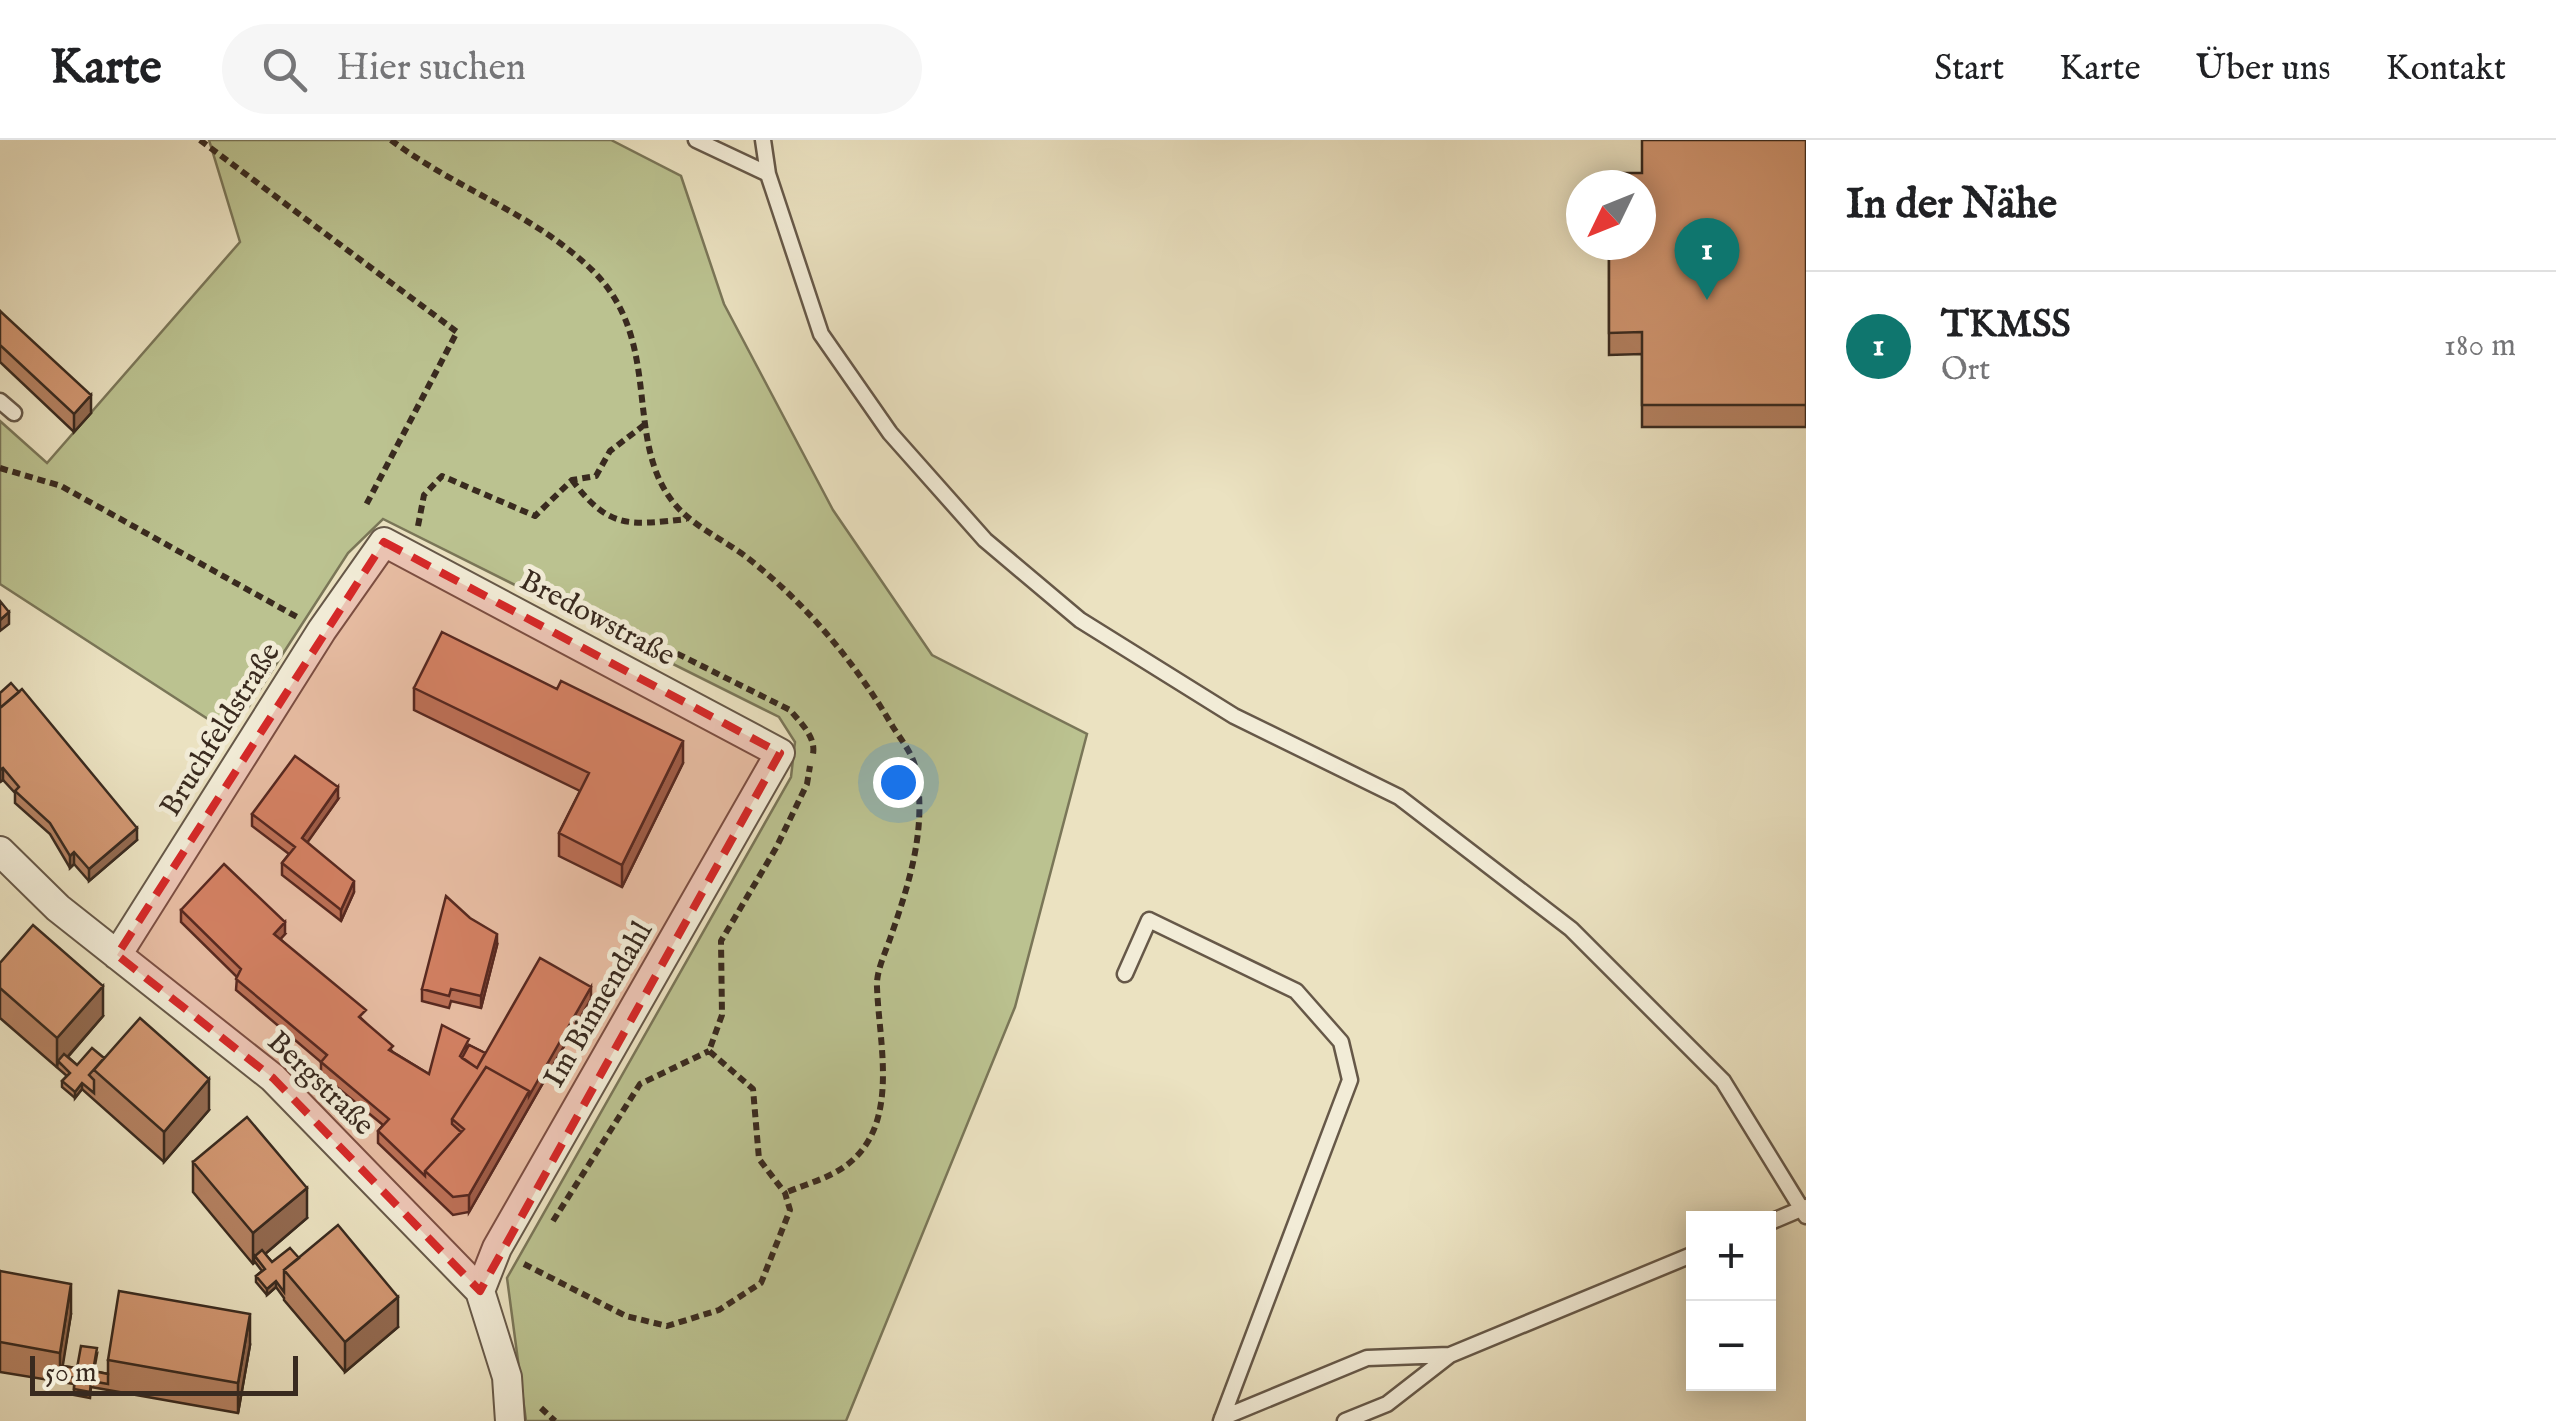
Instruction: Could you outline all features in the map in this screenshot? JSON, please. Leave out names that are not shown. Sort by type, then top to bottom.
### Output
[{"type":"street","name":"Bruchfeldstraße","points":[[116,955],[322,630],[392,531]]},
{"type":"street","name":"Bredowstraße","points":[[392,531],[780,752]]},
{"type":"street","name":"Im Binnendahl","points":[[480,1291],[497,1248],[780,752]]},
{"type":"street","name":"Bergstraße","points":[[0,851],[58,908],[273,1078],[480,1291],[506,1377],[510,1421]]},
{"type":"lane","points":[[696,140],[768,174]]},
{"type":"lane","points":[[762,140],[768,174],[821,334],[890,433],[984,540],[1080,620],[1234,716],[1399,797],[1572,929],[1723,1081],[1805,1210],[1776,1220]]},
{"type":"lane","points":[[0,401],[14,413]]},
{"type":"lane","points":[[1126,974],[1149,920],[1296,991],[1342,1042],[1350,1080],[1222,1419]]},
{"type":"lane","points":[[1345,1421],[1387,1404],[1450,1355],[1686,1257]]},
{"type":"lane","points":[[1222,1419],[1367,1358],[1450,1355]]},
{"type":"path","points":[[200,140],[457,332],[366,505],[383,512]]},
{"type":"path","points":[[391,140],[419,161],[554,236],[597,274],[627,318],[648,422],[649,453],[670,499],[688,519],[745,556],[793,597],[847,657],[915,763],[920,818],[914,868],[876,982],[886,1084],[868,1140],[837,1172],[785,1192]]},
{"type":"path","points":[[418,527],[424,495],[442,476],[535,516],[572,480],[596,476],[610,451],[648,422]]},
{"type":"path","points":[[0,468],[61,486],[322,630]]},
{"type":"path","points":[[572,480],[593,508],[627,526],[688,519]]},
{"type":"path","points":[[392,531],[418,527],[436,536]]},
{"type":"path","points":[[508,569],[790,710],[814,745],[807,784],[722,940],[722,1015],[709,1052],[640,1084],[546,1231]]},
{"type":"path","points":[[497,1248],[626,1316],[666,1326],[719,1310],[761,1283],[790,1210],[785,1192],[759,1159],[753,1089],[709,1052]]},
{"type":"path","points":[[525,1264],[536,1248]]},
{"type":"highlighted area","points":[[384,542],[780,753],[480,1291],[273,1078],[117,955]]},
{"type":"green space","points":[[209,140],[611,140],[681,176],[724,304],[833,510],[932,655],[1087,734],[1015,1007],[846,1421],[526,1421],[507,1278],[791,777],[795,742],[779,717],[383,519],[348,553],[231,734],[0,584],[0,421],[47,463],[240,242]]},
{"type":"building","points":[[1642,140],[1806,140],[1806,405],[1642,405],[1642,332],[1609,333],[1609,260],[1656,260],[1656,170],[1642,170]]},
{"type":"building","points":[[0,311],[91,395],[74,414],[0,345]]},
{"type":"building","points":[[0,601],[9,612],[0,620]]},
{"type":"building","points":[[442,632],[557,689],[561,681],[683,741],[622,865],[559,833],[589,773],[414,688]]},
{"type":"building","points":[[11,683],[19,692],[0,708],[0,693]]},
{"type":"building","points":[[22,689],[137,828],[89,869],[74,852],[70,856],[50,823],[15,791],[19,787],[3,768],[0,770],[0,708]]},
{"type":"building","points":[[295,756],[338,787],[302,838],[354,881],[341,910],[282,863],[295,847],[252,814]]},
{"type":"building","points":[[224,864],[285,922],[274,934],[366,1010],[359,1017],[393,1046],[389,1050],[429,1074],[442,1025],[469,1039],[460,1056],[477,1068],[540,958],[591,987],[529,1096],[529,1091],[486,1067],[452,1119],[461,1132],[425,1171],[425,1176],[378,1131],[389,1119],[321,1062],[327,1055],[236,979],[241,969],[181,910]]},
{"type":"building","points":[[446,896],[470,918],[497,934],[481,996],[451,989],[449,996],[422,989]]},
{"type":"building","points":[[33,925],[103,986],[57,1038],[0,988],[0,963]]},
{"type":"building","points":[[140,1018],[209,1079],[164,1132],[94,1070]]},
{"type":"building","points":[[469,1045],[485,1053],[477,1068],[462,1058]]},
{"type":"building","points":[[92,1048],[104,1058],[89,1075],[94,1080],[94,1093],[82,1083],[75,1092],[62,1081],[70,1073],[58,1061],[64,1054],[77,1065]]},
{"type":"building","points":[[486,1067],[529,1091],[469,1195],[453,1197],[425,1171],[464,1129],[452,1119]]},
{"type":"building","points":[[247,1117],[307,1188],[253,1233],[193,1162]]},
{"type":"building","points":[[338,1225],[398,1297],[345,1342],[284,1270]]},
{"type":"building","points":[[290,1248],[299,1258],[284,1270],[284,1292],[276,1281],[267,1289],[256,1276],[265,1269],[255,1256],[262,1250],[272,1262]]},
{"type":"building","points":[[0,1271],[71,1284],[60,1353],[0,1342]]},
{"type":"building","points":[[119,1291],[250,1314],[238,1383],[108,1360]]},
{"type":"building","points":[[81,1346],[97,1348],[93,1371],[108,1374],[108,1384],[91,1381],[90,1392],[74,1389],[75,1378],[60,1375],[61,1366],[77,1368]]},
{"type":"place","name":"TKMSS","points":[[1707,300]]}]
